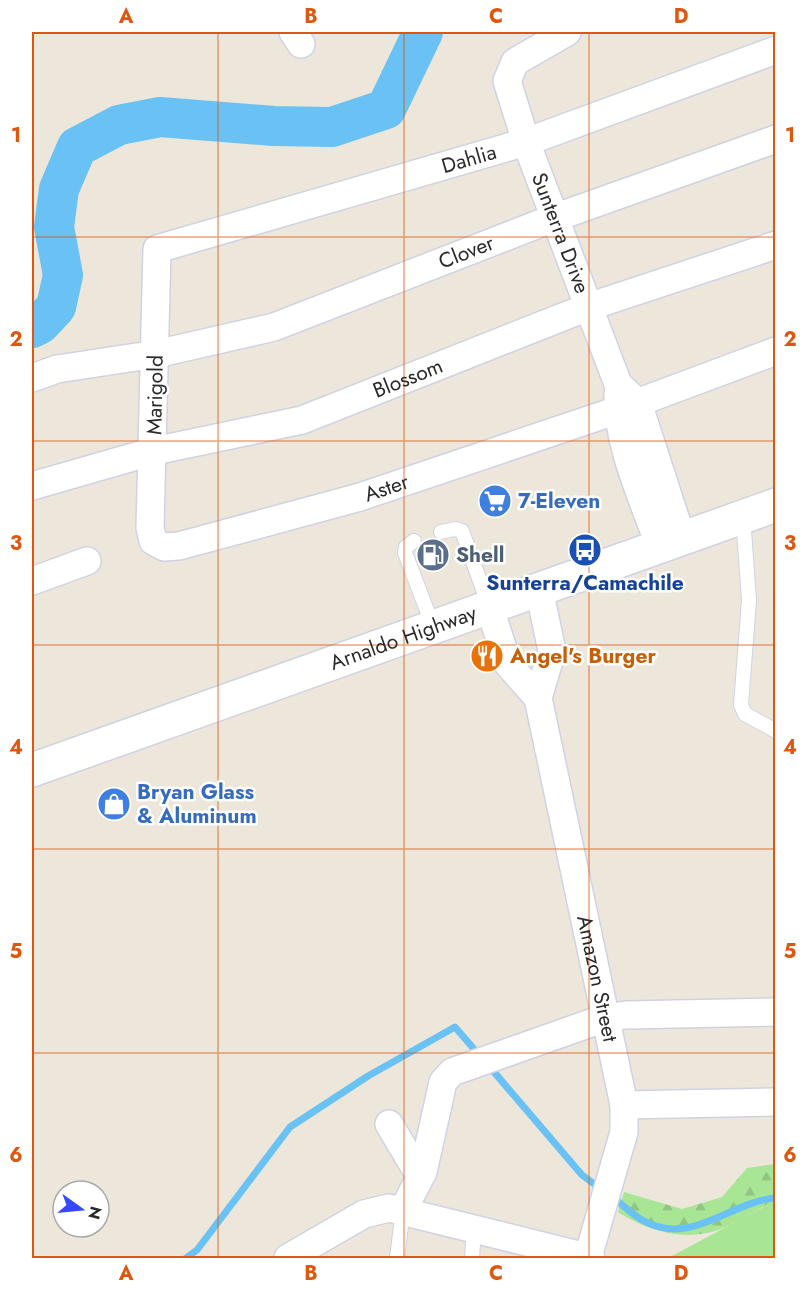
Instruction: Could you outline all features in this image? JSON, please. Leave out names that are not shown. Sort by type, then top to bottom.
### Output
[{"type":"main road","name":"Arnaldo Highway","points":[[32,770],[776,505]]},
{"type":"street","name":"Sunterra Drive","points":[[567,32],[515,62],[507,81],[526,142],[554,218],[628,407]]},
{"type":"street","name":"Dahlia","points":[[157,249],[526,142],[776,50]]},
{"type":"street","name":"Clover","points":[[32,378],[57,369],[156,354],[274,327],[554,218],[776,139]]},
{"type":"street","name":"Blossom","points":[[32,486],[154,451],[302,420],[588,307],[776,245]]},
{"type":"street","name":"Marigold","points":[[153,541],[150,528],[154,451],[157,249]]},
{"type":"street","name":"Aster","points":[[153,541],[164,547],[179,546],[360,497],[628,407],[776,351]]},
{"type":"street","points":[[628,407],[628,456],[671,543]]},
{"type":"street","points":[[32,581],[87,561]]},
{"type":"street","name":"Amazon Street","points":[[539,589],[552,651],[538,698],[624,1105],[624,1132],[589,1258]]},
{"type":"street","name":"Amazon Street","points":[[489,606],[508,664],[538,698]]},
{"type":"street","points":[[403,1210],[420,1176],[443,1082],[452,1072],[605,1018],[626,1015],[776,1012]]},
{"type":"street","points":[[624,1105],[776,1102]]},
{"type":"street","points":[[388,1124],[420,1176]]},
{"type":"street","points":[[288,1258],[324,1247],[378,1209],[403,1210],[474,1229],[547,1253],[589,1258]]},
{"type":"lane","points":[[743,517],[749,600],[741,705],[746,714],[776,731]]},
{"type":"lane","points":[[441,532],[455,529],[462,531],[489,606]]},
{"type":"lane","points":[[414,541],[406,547],[405,553],[433,626]]},
{"type":"lane","points":[[397,1258],[403,1210]]},
{"type":"lane","points":[[472,1258],[474,1229]]},
{"type":"green space","points":[[775,1164],[775,1212],[768,1204],[735,1223],[710,1232],[696,1235],[669,1233],[643,1225],[618,1212],[624,1192],[682,1209],[722,1197],[747,1168]]},
{"type":"green space","points":[[769,1204],[775,1212],[775,1258],[668,1258]]},
{"type":"waterway","points":[[32,328],[40,324],[56,307],[63,275],[54,227],[59,189],[77,147],[119,125],[160,117],[274,126],[332,127],[386,109],[423,32]]},
{"type":"waterway","points":[[186,1258],[197,1250],[290,1127],[368,1076],[455,1027],[480,1056]]},
{"type":"waterway","points":[[488,1065],[582,1175],[601,1189]]},
{"type":"waterway","points":[[613,1197],[642,1220],[659,1227],[676,1229],[708,1222],[756,1202],[773,1198],[776,1200]]},
{"type":"place","name":"7-Eleven","points":[[495,501]]},
{"type":"place","name":"Sunterra/Camachile","points":[[585,550]]},
{"type":"place","name":"Shell","points":[[433,555]]},
{"type":"place","name":"Angel's Burger","points":[[487,656]]},
{"type":"place","name":"Bryan Glass & Aluminum","points":[[114,804]]}]
